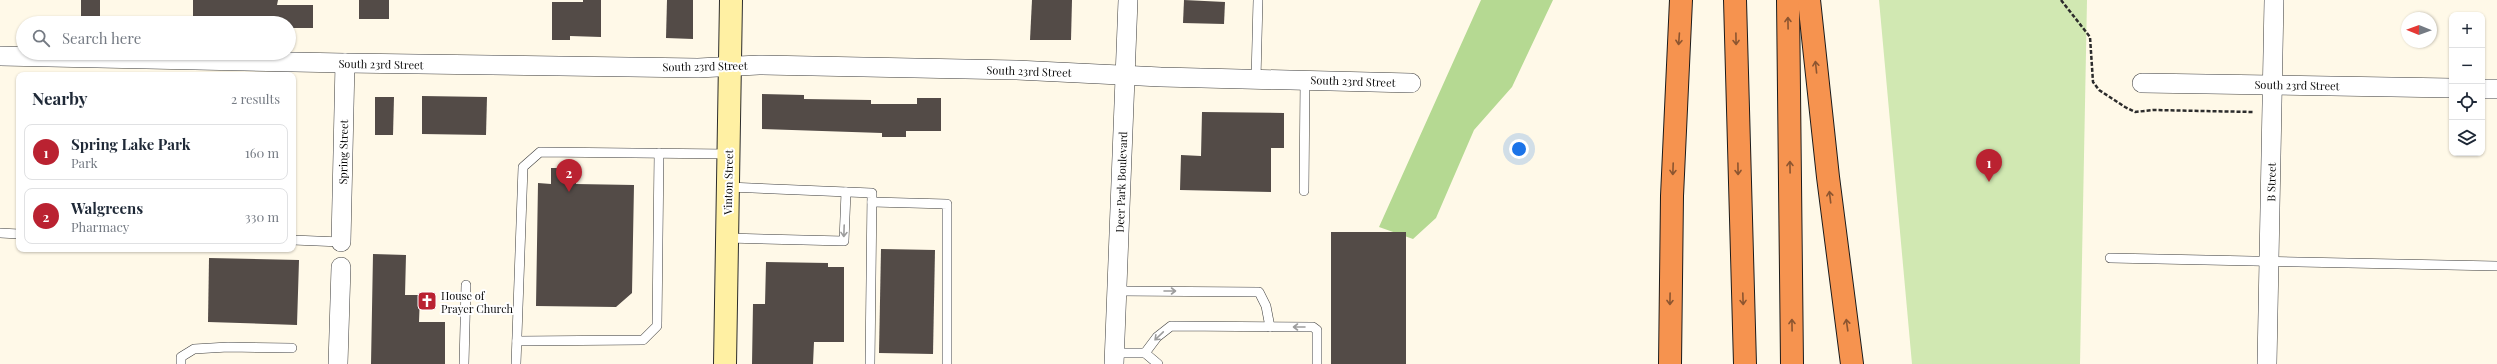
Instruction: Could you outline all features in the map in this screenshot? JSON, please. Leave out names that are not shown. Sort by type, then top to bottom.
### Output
[{"type":"highway","points":[[1670,364],[1672,196],[1681,0]]},
{"type":"highway","points":[[1735,0],[1745,364]]},
{"type":"highway","points":[[1788,0],[1792,364]]},
{"type":"highway","points":[[1809,0],[1828,177],[1852,364]]},
{"type":"main road","name":"Vinton Street","points":[[725,364],[730,0]]},
{"type":"street","name":"Deer Park Boulevard","points":[[1114,358],[1128,0]]},
{"type":"street","name":"B Street","points":[[2267,364],[2274,0]]},
{"type":"street","name":"South 23rd Street","points":[[0,56],[16,56]]},
{"type":"street","name":"South 23rd Street","points":[[197,60],[730,67],[759,65],[1016,70],[1411,83]]},
{"type":"street","name":"Spring Street","points":[[341,242],[345,63]]},
{"type":"street","name":"South 23rd Street","points":[[2142,83],[2449,88]]},
{"type":"street","points":[[2485,89],[2497,89]]},
{"type":"street","points":[[338,364],[341,267]]},
{"type":"lane","points":[[1256,79],[1258,0]]},
{"type":"lane","points":[[1304,80],[1304,191]]},
{"type":"lane","points":[[516,364],[523,167],[540,152],[728,154]]},
{"type":"lane","points":[[517,341],[643,340],[657,326],[659,153]]},
{"type":"lane","points":[[728,187],[872,193],[870,364]]},
{"type":"lane","points":[[727,238],[844,241],[846,192]]},
{"type":"lane","points":[[872,202],[946,204],[947,364]]},
{"type":"lane","points":[[0,233],[16,234]]},
{"type":"lane","points":[[296,240],[341,242]]},
{"type":"lane","points":[[2110,258],[2497,266]]},
{"type":"lane","points":[[464,364],[466,285]]},
{"type":"lane","points":[[1116,291],[1259,292],[1266,306],[1270,327]]},
{"type":"lane","points":[[1114,358],[1146,353],[1157,337],[1171,326],[1313,327],[1317,330],[1317,364]]},
{"type":"lane","points":[[181,364],[181,357],[194,349],[228,347],[292,348]]},
{"type":"lane","points":[[1146,353],[1158,364]]},
{"type":"green space","points":[[1481,0],[1553,0],[1512,87],[1474,130],[1436,218],[1413,239],[1379,227]]},
{"type":"green space","points":[[1879,0],[2087,0],[2080,364],[1912,364]]},
{"type":"building","points":[[81,0],[100,0],[100,16],[81,16]]},
{"type":"building","points":[[193,0],[278,0],[277,5],[313,5],[313,28],[296,28],[296,16],[193,16]]},
{"type":"building","points":[[359,0],[389,0],[389,19],[359,19]]},
{"type":"building","points":[[583,0],[601,0],[601,37],[570,36],[570,40],[552,40],[552,2],[583,2]]},
{"type":"building","points":[[667,0],[693,0],[693,39],[666,38]]},
{"type":"building","points":[[1032,0],[1072,0],[1071,40],[1030,40]]},
{"type":"building","points":[[1184,0],[1225,2],[1224,24],[1183,23]]},
{"type":"building","points":[[762,94],[804,95],[804,99],[871,100],[871,104],[917,104],[917,98],[941,98],[941,131],[906,131],[906,137],[882,137],[882,133],[762,129]]},
{"type":"building","points":[[422,96],[487,97],[486,135],[422,134]]},
{"type":"building","points":[[375,97],[394,97],[393,135],[375,135]]},
{"type":"building","points":[[1202,112],[1284,113],[1284,148],[1271,148],[1271,192],[1180,190],[1181,155],[1201,156]]},
{"type":"building","points":[[551,168],[576,168],[576,184],[634,185],[632,293],[616,307],[536,306],[538,183],[551,184]]},
{"type":"building","points":[[1331,232],[1406,232],[1406,364],[1331,364]]},
{"type":"building","points":[[881,249],[935,250],[933,354],[879,353]]},
{"type":"building","points":[[373,254],[406,255],[405,295],[420,295],[419,322],[445,322],[445,364],[371,364]]},
{"type":"building","points":[[209,258],[299,260],[297,325],[208,322]]},
{"type":"building","points":[[766,262],[828,263],[828,267],[844,267],[844,342],[814,342],[813,364],[752,364],[753,304],[765,304]]},
{"type":"place","name":"Spring Lake Park","points":[[1989,182]]},
{"type":"place","name":"Walgreens","points":[[569,192]]},
{"type":"place","name":"House of Prayer Church","points":[[427,301]]}]
